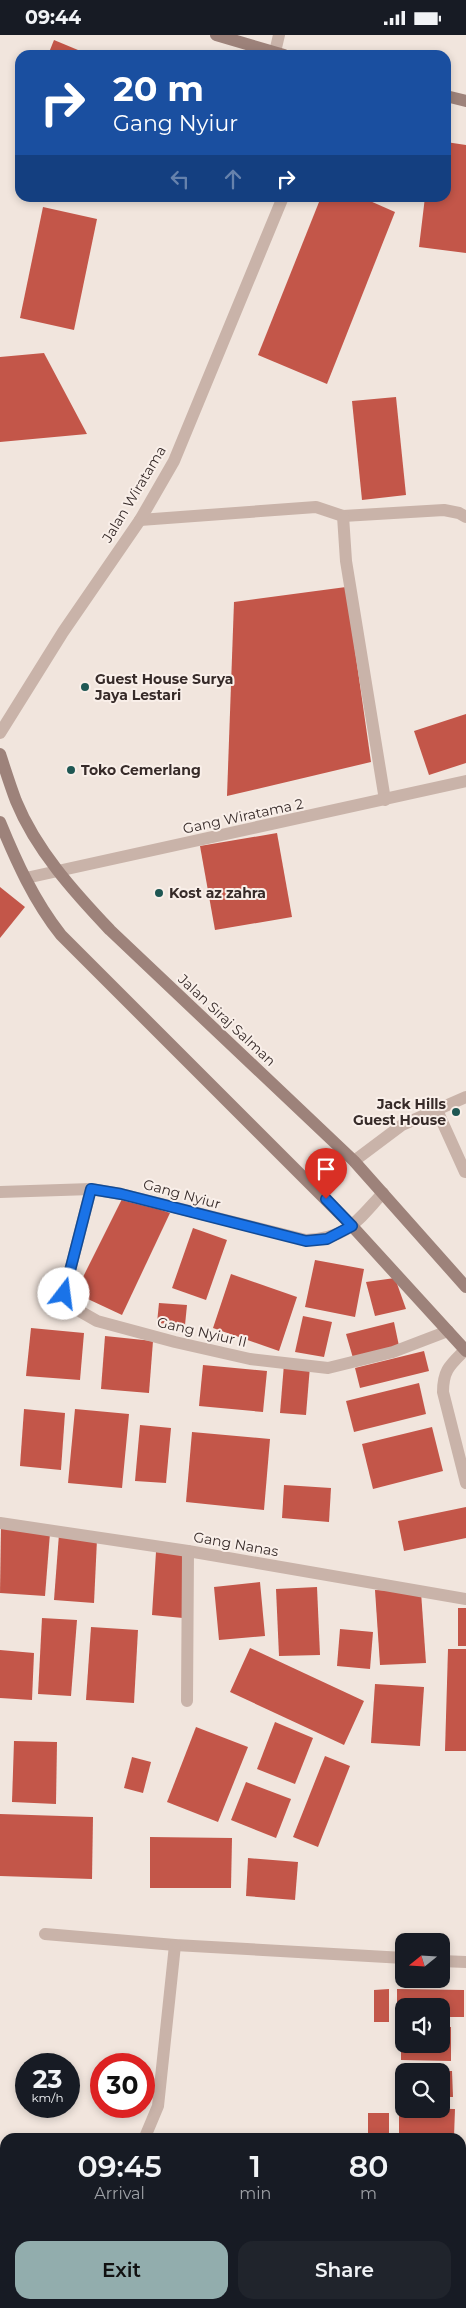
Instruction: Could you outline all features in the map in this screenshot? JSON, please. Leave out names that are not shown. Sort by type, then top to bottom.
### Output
[{"type":"street","points":[[216,35],[267,50]]},
{"type":"street","points":[[279,35],[280,50]]},
{"type":"street","points":[[451,98],[466,101]]},
{"type":"street","name":"Jalan Wiratama","points":[[0,733],[63,631],[140,520],[174,461],[281,202]]},
{"type":"street","points":[[140,520],[316,507],[343,517],[444,510],[466,517]]},
{"type":"street","points":[[343,517],[346,561],[384,800]]},
{"type":"street","name":"Jalan Siraj Salman","points":[[0,754],[17,802],[34,835],[59,872],[110,930],[354,1161],[466,1287]]},
{"type":"street","name":"Gang Wiratama 2","points":[[26,878],[466,781]]},
{"type":"street","points":[[0,822],[26,878],[48,919],[74,949],[352,1226],[466,1351],[449,1367],[443,1378],[466,1483]]},
{"type":"street","points":[[354,1161],[402,1125],[436,1108],[466,1097]]},
{"type":"street","points":[[436,1108],[464,1173]]},
{"type":"street","name":"Gang Nyiur","points":[[0,1193],[91,1189],[121,1194],[306,1241],[327,1239],[352,1226],[383,1193]]},
{"type":"street","name":"Gang Nyiur II","points":[[91,1189],[64,1294],[69,1305],[97,1321],[175,1343],[250,1359],[328,1368],[393,1352],[448,1331]]},
{"type":"street","name":"Gang Nanas","points":[[0,1523],[188,1551],[466,1599]]},
{"type":"street","points":[[187,1701],[188,1551]]},
{"type":"street","points":[[45,1934],[175,1945],[395,1958]]},
{"type":"street","points":[[147,2133],[158,2105],[175,1945]]},
{"type":"street","points":[[450,1961],[466,1962]]},
{"type":"building","points":[[54,40],[78,50],[50,50]]},
{"type":"building","points":[[451,143],[466,145],[466,253],[419,247],[424,202],[451,202]]},
{"type":"building","points":[[319,202],[372,202],[395,212],[327,384],[258,355]]},
{"type":"building","points":[[43,207],[97,219],[74,330],[20,318]]},
{"type":"building","points":[[44,353],[87,434],[0,442],[0,357]]},
{"type":"building","points":[[396,397],[406,495],[362,500],[352,401]]},
{"type":"building","points":[[346,587],[371,762],[227,796],[234,602]]},
{"type":"building","points":[[466,714],[466,763],[429,775],[414,731]]},
{"type":"building","points":[[277,833],[292,917],[215,930],[200,846]]},
{"type":"building","points":[[0,887],[25,907],[0,938]]},
{"type":"building","points":[[123,1197],[170,1213],[122,1315],[75,1293]]},
{"type":"building","points":[[193,1228],[227,1240],[206,1300],[172,1288]]},
{"type":"building","points":[[315,1260],[364,1269],[355,1317],[305,1307]]},
{"type":"building","points":[[231,1274],[297,1297],[279,1351],[213,1328]]},
{"type":"building","points":[[395,1278],[406,1309],[375,1316],[366,1282]]},
{"type":"building","points":[[159,1303],[187,1305],[185,1325],[157,1323]]},
{"type":"building","points":[[303,1316],[332,1322],[324,1357],[295,1352]]},
{"type":"building","points":[[394,1322],[399,1346],[353,1358],[346,1334]]},
{"type":"building","points":[[31,1328],[84,1333],[80,1380],[26,1376]]},
{"type":"building","points":[[105,1336],[153,1341],[149,1393],[101,1389]]},
{"type":"building","points":[[424,1351],[429,1371],[360,1388],[355,1368]]},
{"type":"building","points":[[284,1364],[310,1366],[306,1415],[280,1413]]},
{"type":"building","points":[[203,1365],[267,1371],[263,1412],[199,1406]]},
{"type":"building","points":[[419,1383],[426,1414],[354,1432],[346,1401]]},
{"type":"building","points":[[24,1409],[65,1413],[61,1470],[20,1466]]},
{"type":"building","points":[[75,1409],[129,1414],[122,1488],[68,1483]]},
{"type":"building","points":[[140,1425],[171,1428],[166,1483],[135,1481]]},
{"type":"building","points":[[432,1427],[443,1471],[373,1489],[362,1444]]},
{"type":"building","points":[[192,1432],[270,1439],[264,1510],[186,1502]]},
{"type":"building","points":[[284,1485],[331,1488],[329,1522],[282,1518]]},
{"type":"building","points":[[466,1507],[466,1538],[404,1551],[398,1521]]},
{"type":"building","points":[[1,1527],[50,1533],[45,1596],[0,1593]]},
{"type":"building","points":[[59,1534],[97,1539],[94,1603],[54,1600]]},
{"type":"building","points":[[156,1552],[184,1553],[183,1618],[152,1615]]},
{"type":"building","points":[[260,1582],[265,1636],[219,1640],[214,1587]]},
{"type":"building","points":[[317,1587],[320,1655],[279,1656],[276,1589]]},
{"type":"building","points":[[375,1590],[421,1592],[426,1663],[380,1665]]},
{"type":"building","points":[[458,1608],[466,1608],[466,1646],[458,1646]]},
{"type":"building","points":[[42,1618],[77,1620],[71,1696],[38,1694]]},
{"type":"building","points":[[91,1627],[138,1630],[134,1703],[86,1700]]},
{"type":"building","points":[[340,1629],[373,1632],[370,1669],[337,1666]]},
{"type":"building","points":[[250,1648],[364,1701],[344,1745],[230,1692]]},
{"type":"building","points":[[448,1649],[466,1649],[466,1751],[445,1751]]},
{"type":"building","points":[[0,1650],[34,1653],[32,1700],[0,1698]]},
{"type":"building","points":[[375,1684],[424,1687],[420,1746],[371,1743]]},
{"type":"building","points":[[275,1722],[313,1738],[295,1784],[257,1769]]},
{"type":"building","points":[[196,1727],[248,1747],[218,1822],[167,1802]]},
{"type":"building","points":[[14,1741],[57,1742],[56,1804],[12,1802]]},
{"type":"building","points":[[325,1756],[350,1766],[318,1847],[293,1837]]},
{"type":"building","points":[[132,1757],[151,1762],[143,1793],[124,1788]]},
{"type":"building","points":[[246,1782],[291,1799],[276,1838],[231,1820]]},
{"type":"building","points":[[0,1814],[93,1817],[92,1879],[0,1876]]},
{"type":"building","points":[[150,1837],[232,1838],[231,1888],[150,1888]]},
{"type":"building","points":[[248,1858],[298,1862],[295,1900],[246,1896]]},
{"type":"building","points":[[389,1989],[389,2022],[374,2022],[374,1990]]},
{"type":"building","points":[[397,1989],[464,1990],[464,2017],[450,2017],[450,1998],[397,1998]]},
{"type":"building","points":[[451,2027],[451,2061],[401,2060],[401,2053],[450,2053]]},
{"type":"building","points":[[450,2071],[452,2071],[453,2097],[450,2097]]},
{"type":"building","points":[[450,2109],[455,2109],[454,2133],[399,2133],[399,2118],[450,2118]]},
{"type":"building","points":[[368,2113],[389,2113],[389,2133],[368,2133]]},
{"type":"place","name":"Guest House Surya Jaya Lestari","points":[[85,687]]},
{"type":"place","name":"Toko Cemerlang","points":[[71,770]]},
{"type":"place","name":"Kost az zahra","points":[[159,893]]},
{"type":"place","name":"Jack Hills Guest House","points":[[456,1112]]},
{"type":"route","points":[[64,1294],[91,1189],[121,1194],[306,1241],[327,1239],[352,1226],[326,1199]]}]
